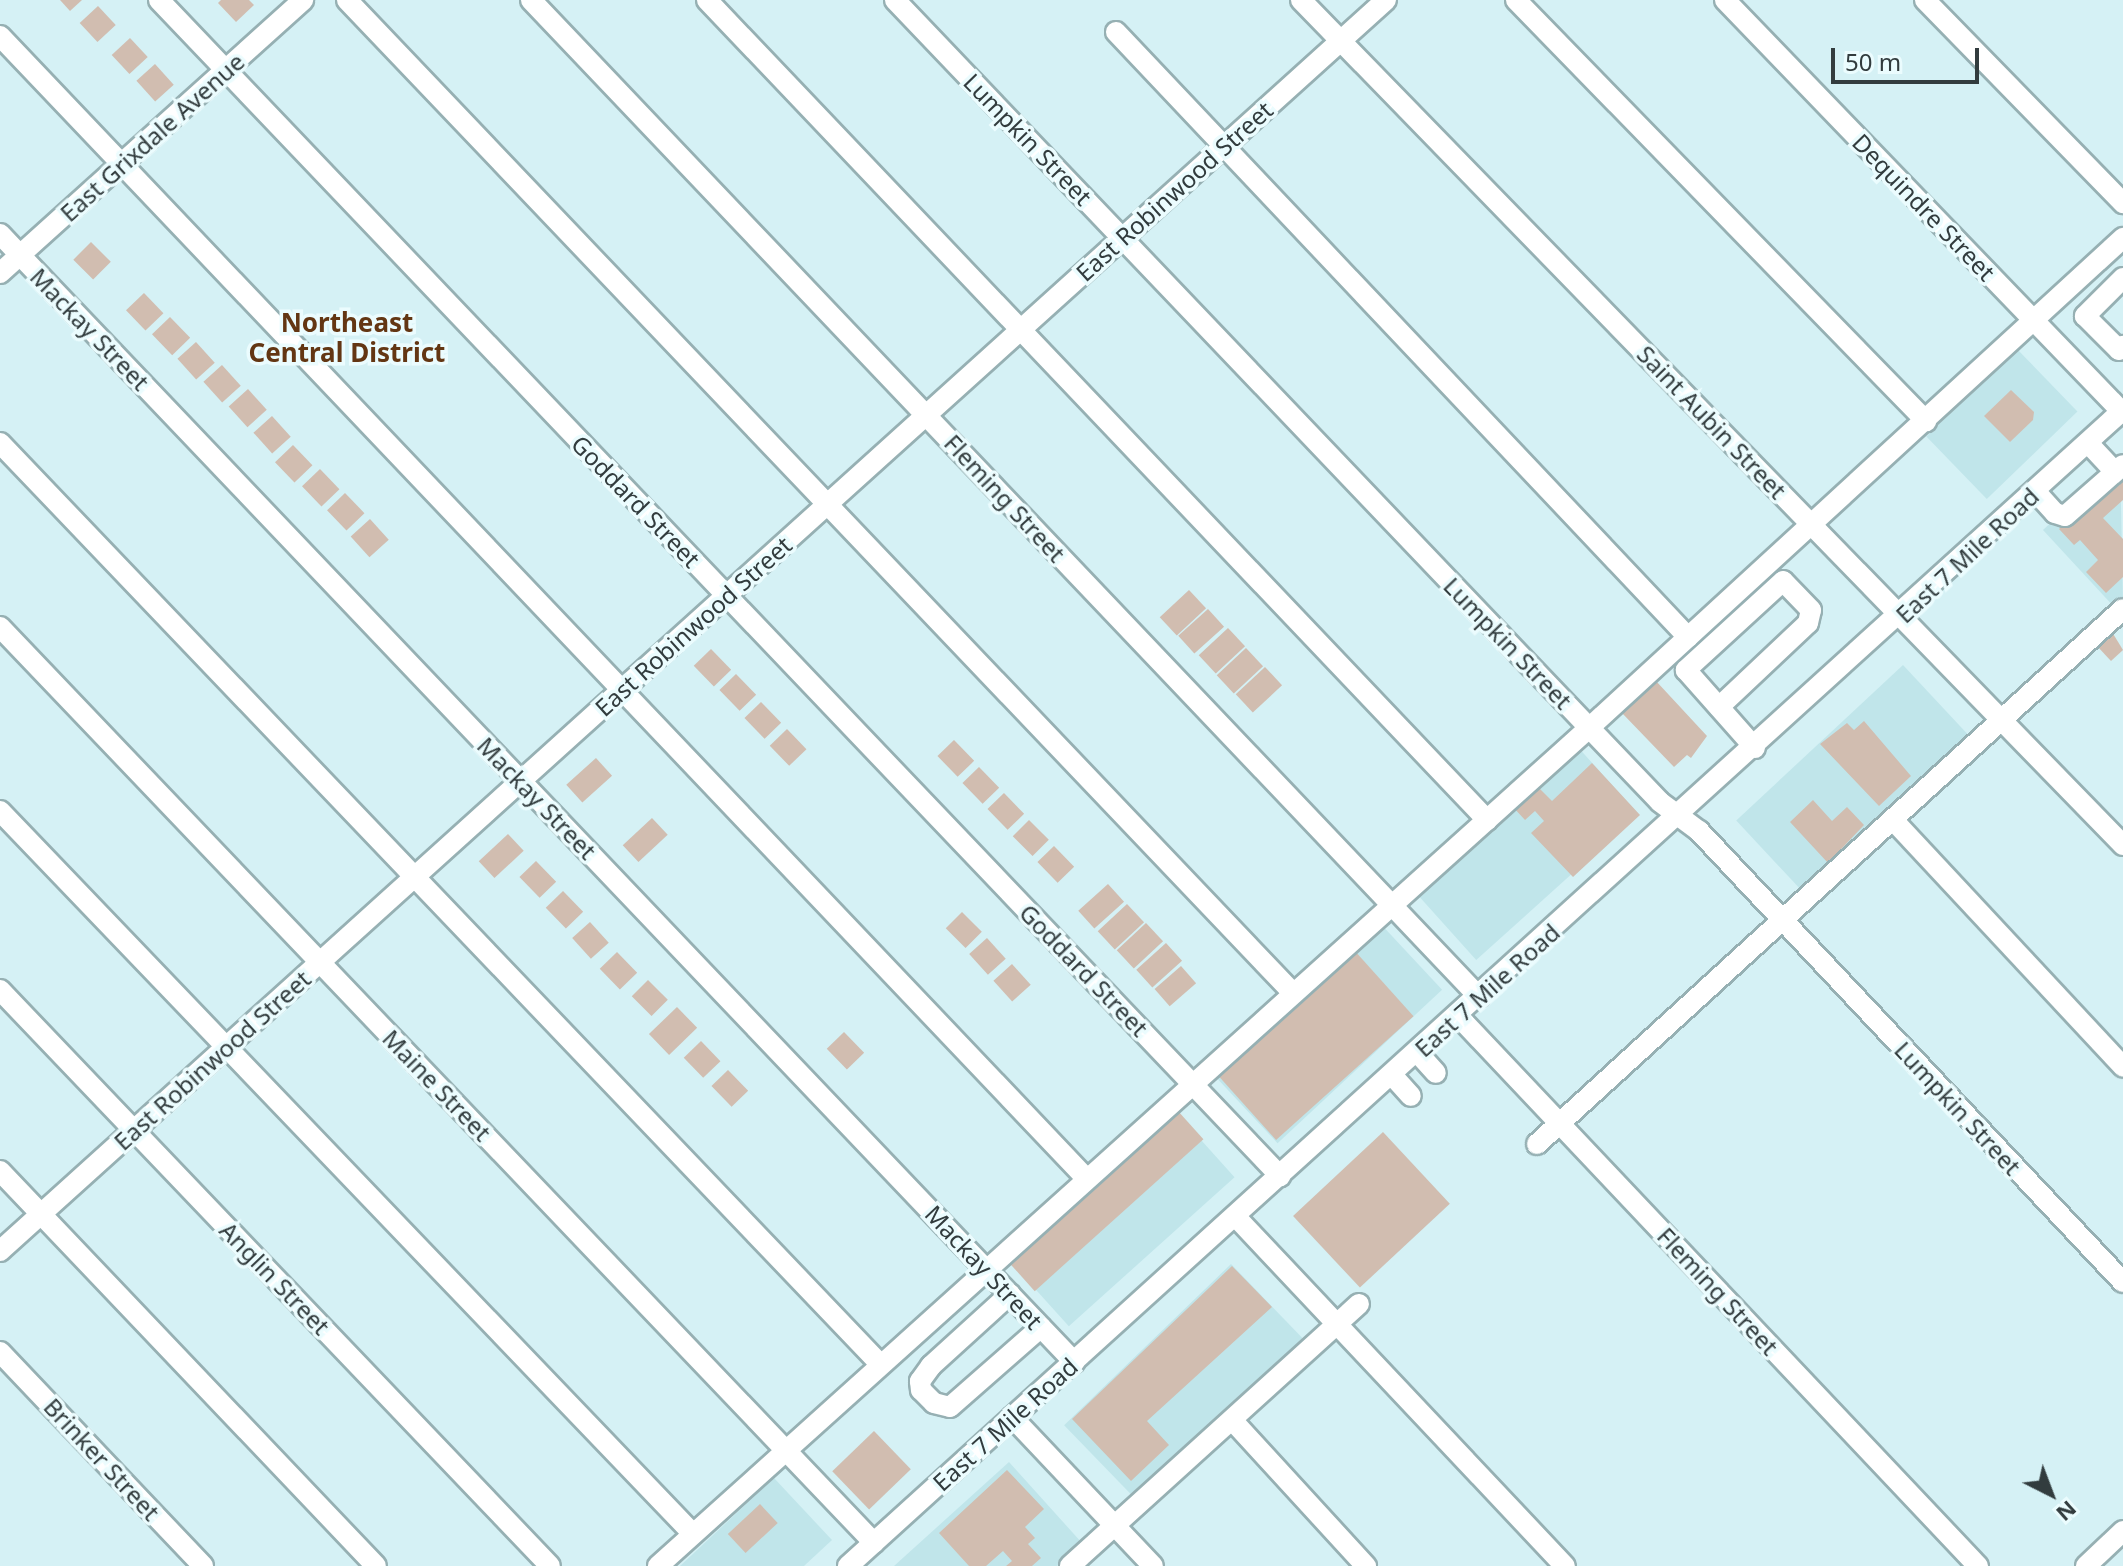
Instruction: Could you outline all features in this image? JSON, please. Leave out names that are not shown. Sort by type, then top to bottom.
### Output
[{"type":"street","name":"Goddard Street","points":[[159,0],[1280,1176]]},
{"type":"street","name":"East Grixdale Avenue","points":[[0,273],[303,0]]},
{"type":"street","points":[[347,0],[1293,993]]},
{"type":"street","name":"Fleming Street","points":[[531,0],[1479,997]]},
{"type":"street","points":[[707,0],[1487,820]]},
{"type":"street","name":"Lumpkin Street","points":[[895,0],[1589,728],[1783,921],[2123,1282]]},
{"type":"street","name":"Saint Aubin Street","points":[[1301,0],[2004,718],[2123,845]]},
{"type":"street","name":"East Robinwood Street","points":[[0,1251],[1386,0]]},
{"type":"street","points":[[1516,0],[1926,421]]},
{"type":"street","name":"Dequindre Street","points":[[1725,0],[2123,412]]},
{"type":"street","points":[[1925,0],[2123,203]]},
{"type":"street","points":[[1116,32],[1688,637]]},
{"type":"street","points":[[0,36],[1087,1179]]},
{"type":"street","name":"Mackay Street","points":[[0,234],[1074,1362]]},
{"type":"street","points":[[658,1566],[1191,1083],[1589,728],[2036,322],[2123,238]]},
{"type":"street","points":[[2123,278],[2085,316],[2119,350],[2123,346]]},
{"type":"street","name":"East 7 Mile Road","points":[[848,1566],[2123,412]]},
{"type":"street","points":[[0,443],[880,1364]]},
{"type":"street","points":[[2036,492],[2055,513],[2065,516],[2119,468],[2088,443]]},
{"type":"street","points":[[1719,707],[1808,623],[1811,610],[1803,598],[1783,581],[1686,670],[1755,748]]},
{"type":"street","points":[[1537,1144],[2004,718],[2119,619]]},
{"type":"street","name":"Maine Street","points":[[0,627],[874,1543]]},
{"type":"street","points":[[0,811],[693,1534]]},
{"type":"street","points":[[1894,821],[2123,1067]]},
{"type":"street","name":"Anglin Street","points":[[0,990],[550,1566]]},
{"type":"street","name":"Fleming Street","points":[[1458,1016],[1978,1566]]},
{"type":"street","points":[[1417,1052],[1436,1073]]},
{"type":"street","points":[[1392,1075],[1411,1096]]},
{"type":"street","points":[[0,1171],[376,1566]]},
{"type":"street","points":[[1235,1216],[1565,1566]]},
{"type":"street","points":[[1010,1294],[931,1366],[920,1381],[921,1390],[934,1403],[950,1407],[1041,1327]]},
{"type":"street","points":[[1070,1566],[1359,1304]]},
{"type":"street","name":"Brinker Street","points":[[0,1352],[203,1566]]},
{"type":"street","points":[[1012,1417],[1153,1566]]},
{"type":"street","points":[[1233,1421],[1366,1566]]},
{"type":"street","points":[[2086,1566],[2123,1531]]},
{"type":"shaded area","points":[[2017,349],[2077,412],[1987,499],[1926,437]]},
{"type":"shaded area","points":[[2120,458],[2123,602],[2116,609],[2043,530]]},
{"type":"shaded area","points":[[1903,665],[1973,740],[1806,895],[1736,820]]},
{"type":"shaded area","points":[[1576,745],[1638,814],[1476,960],[1414,891]]},
{"type":"shaded area","points":[[1378,921],[1442,990],[1278,1143],[1213,1074]]},
{"type":"shaded area","points":[[1175,1111],[1235,1177],[1069,1326],[1009,1260]]},
{"type":"shaded area","points":[[1231,1264],[1306,1342],[1139,1503],[1064,1425]]},
{"type":"shaded area","points":[[1009,1462],[1082,1543],[1057,1566],[894,1566]]},
{"type":"shaded area","points":[[774,1478],[832,1540],[804,1566],[680,1566]]},
{"type":"building","points":[[60,0],[82,0],[70,11]]},
{"type":"building","points":[[221,0],[249,0],[254,5],[236,22],[218,3]]},
{"type":"building","points":[[98,6],[116,25],[97,42],[80,23]]},
{"type":"building","points":[[130,38],[148,57],[129,74],[112,55]]},
{"type":"building","points":[[155,64],[174,85],[155,102],[136,81]]},
{"type":"building","points":[[91,242],[111,262],[93,279],[73,260]]},
{"type":"building","points":[[144,293],[163,313],[145,331],[126,310]]},
{"type":"building","points":[[170,317],[190,338],[172,355],[152,334]]},
{"type":"building","points":[[196,342],[215,363],[196,380],[177,359]]},
{"type":"building","points":[[222,365],[241,386],[222,403],[203,382]]},
{"type":"building","points":[[248,389],[267,410],[247,427],[229,406]]},
{"type":"building","points":[[2011,390],[2034,412],[2033,420],[2010,442],[1984,416]]},
{"type":"building","points":[[272,416],[291,437],[272,454],[253,433]]},
{"type":"building","points":[[293,445],[312,465],[294,483],[275,462]]},
{"type":"building","points":[[320,469],[339,489],[321,507],[302,486]]},
{"type":"building","points":[[2123,469],[2123,500],[2103,518],[2123,539],[2123,577],[2106,593],[2086,572],[2098,560],[2080,540],[2074,545],[2059,529]]},
{"type":"building","points":[[345,493],[364,513],[346,531],[327,510]]},
{"type":"building","points":[[370,519],[389,540],[369,557],[351,536]]},
{"type":"building","points":[[1189,590],[1206,608],[1177,636],[1160,617]]},
{"type":"building","points":[[1208,609],[1224,627],[1194,654],[1178,636]]},
{"type":"building","points":[[1228,628],[1245,646],[1216,674],[1199,655]]},
{"type":"building","points":[[2112,632],[2123,650],[2111,661],[2097,646]]},
{"type":"building","points":[[1246,648],[1263,666],[1234,694],[1217,675]]},
{"type":"building","points":[[711,649],[731,670],[714,687],[694,666]]},
{"type":"building","points":[[1265,667],[1282,685],[1253,713],[1236,694]]},
{"type":"building","points":[[736,674],[756,695],[740,711],[719,690]]},
{"type":"building","points":[[1656,681],[1707,736],[1691,758],[1687,755],[1674,767],[1622,713]]},
{"type":"building","points":[[761,702],[781,723],[765,739],[744,718]]},
{"type":"building","points":[[1864,721],[1911,776],[1879,806],[1820,744],[1847,723],[1854,730]]},
{"type":"building","points":[[787,729],[806,749],[789,766],[770,746]]},
{"type":"building","points":[[954,740],[974,761],[958,777],[937,756]]},
{"type":"building","points":[[596,758],[612,776],[582,803],[566,785]]},
{"type":"building","points":[[1592,763],[1640,815],[1573,877],[1531,833],[1544,821],[1535,811],[1525,820],[1513,807],[1536,785],[1552,801]]},
{"type":"building","points":[[979,767],[999,788],[983,804],[962,783]]},
{"type":"building","points":[[1004,793],[1024,814],[1008,830],[987,809]]},
{"type":"building","points":[[1813,800],[1832,821],[1847,807],[1864,825],[1828,863],[1790,822]]},
{"type":"building","points":[[652,818],[668,835],[638,862],[623,845]]},
{"type":"building","points":[[1029,820],[1049,840],[1033,856],[1013,836]]},
{"type":"building","points":[[508,834],[524,851],[494,878],[479,861]]},
{"type":"building","points":[[1054,846],[1074,867],[1058,883],[1037,862]]},
{"type":"building","points":[[536,861],[556,882],[540,898],[519,877]]},
{"type":"building","points":[[1108,884],[1124,902],[1094,929],[1078,911]]},
{"type":"building","points":[[563,891],[583,912],[566,929],[546,908]]},
{"type":"building","points":[[1127,904],[1144,922],[1115,950],[1098,931]]},
{"type":"building","points":[[962,912],[982,932],[966,948],[946,928]]},
{"type":"building","points":[[590,922],[609,943],[591,959],[572,938]]},
{"type":"building","points":[[1146,923],[1163,941],[1134,969],[1117,950]]},
{"type":"building","points":[[987,938],[1006,959],[988,975],[969,954]]},
{"type":"building","points":[[1166,943],[1182,961],[1152,988],[1136,970]]},
{"type":"building","points":[[1354,950],[1414,1016],[1276,1140],[1217,1074]]},
{"type":"building","points":[[617,952],[637,973],[620,990],[600,969]]},
{"type":"building","points":[[1012,964],[1031,985],[1012,1002],[993,981]]},
{"type":"building","points":[[1181,966],[1196,983],[1170,1006],[1155,989]]},
{"type":"building","points":[[648,980],[668,1000],[652,1016],[632,996]]},
{"type":"building","points":[[677,1007],[697,1028],[669,1055],[649,1034]]},
{"type":"building","points":[[844,1032],[864,1053],[847,1070],[827,1049]]},
{"type":"building","points":[[701,1041],[720,1061],[703,1078],[684,1058]]},
{"type":"building","points":[[728,1070],[748,1091],[732,1107],[711,1086]]},
{"type":"building","points":[[1178,1111],[1203,1139],[1035,1291],[1009,1263]]},
{"type":"building","points":[[1383,1132],[1450,1204],[1360,1288],[1293,1216]]},
{"type":"building","points":[[1232,1266],[1272,1307],[1147,1421],[1169,1445],[1131,1481],[1072,1419]]},
{"type":"building","points":[[874,1431],[911,1469],[869,1509],[832,1471]]},
{"type":"building","points":[[1007,1470],[1044,1509],[1025,1527],[1035,1538],[1028,1544],[1041,1558],[1032,1566],[1006,1566],[1012,1561],[1003,1551],[986,1566],[969,1566],[939,1533]]},
{"type":"building","points":[[760,1504],[778,1523],[746,1553],[728,1534]]},
{"type":"district","name":"Northeast Central District","points":[[347,338]]}]
